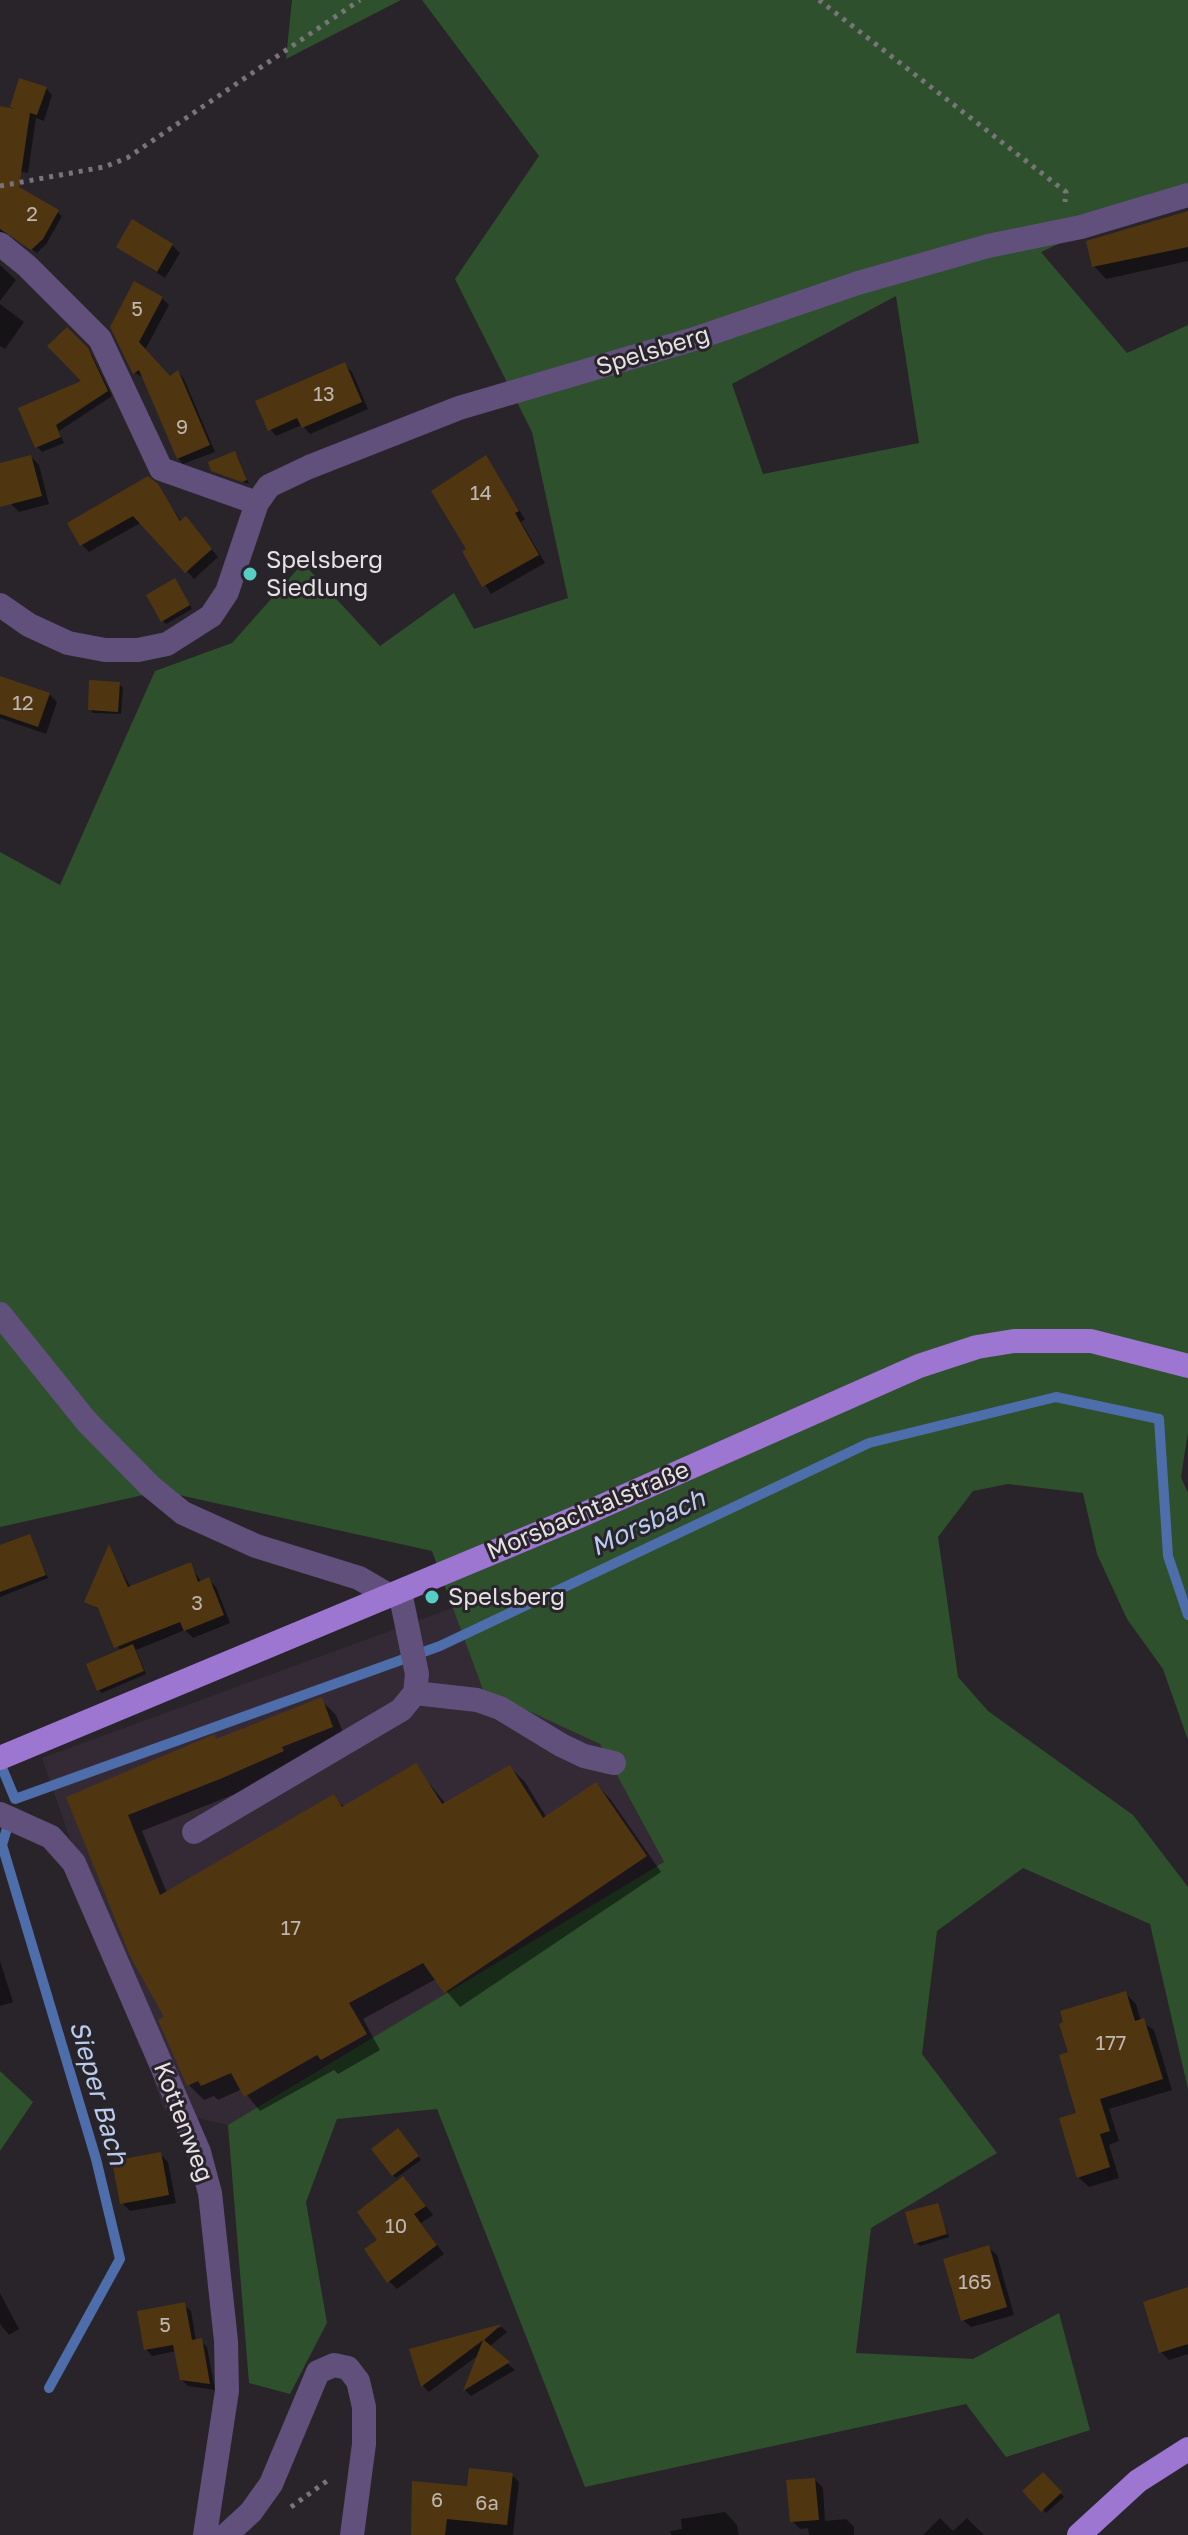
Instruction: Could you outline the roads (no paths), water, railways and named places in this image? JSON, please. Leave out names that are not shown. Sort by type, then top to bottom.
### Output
[{"type":"main road","name":"Morsbachtalstraße","points":[[0,1758],[395,1594],[919,1366],[977,1347],[1014,1341],[1091,1341],[1188,1366]]},
{"type":"main road","points":[[1079,2535],[1138,2481],[1188,2449]]},
{"type":"street","name":"Spelsberg","points":[[257,503],[269,486],[309,467],[459,408],[694,339],[858,283],[988,246],[1064,231],[1188,195]]},
{"type":"street","points":[[0,244],[27,266],[100,339],[161,469],[257,503],[227,592],[211,616],[167,644],[138,650],[105,650],[68,643],[29,625],[0,605]]},
{"type":"street","points":[[0,1314],[87,1422],[150,1486],[183,1513],[256,1546],[359,1578],[395,1594],[408,1631],[416,1684],[401,1710],[194,1832]]},
{"type":"street","points":[[416,1684],[500,1708],[561,1745],[584,1756],[614,1763]]},
{"type":"street","name":"Kottenweg","points":[[0,1814],[51,1837],[74,1863],[199,2152],[210,2193],[226,2341],[227,2391],[205,2535]]},
{"type":"street","points":[[226,2535],[251,2512],[271,2484],[318,2372],[334,2365],[348,2368],[353,2374],[364,2407],[360,2482],[352,2535]]},
{"type":"waterway","name":"Morsbach","points":[[0,1763],[15,1799],[440,1646],[869,1443],[1056,1397],[1159,1419],[1168,1556],[1188,1615]]},
{"type":"waterway","name":"Sieper Bach","points":[[10,1818],[2,1845],[96,2159],[120,2259],[49,2388]]},
{"type":"place","name":"Spelsberg Siedlung","points":[[250,574]]},
{"type":"place","name":"Spelsberg","points":[[432,1597]]}]
